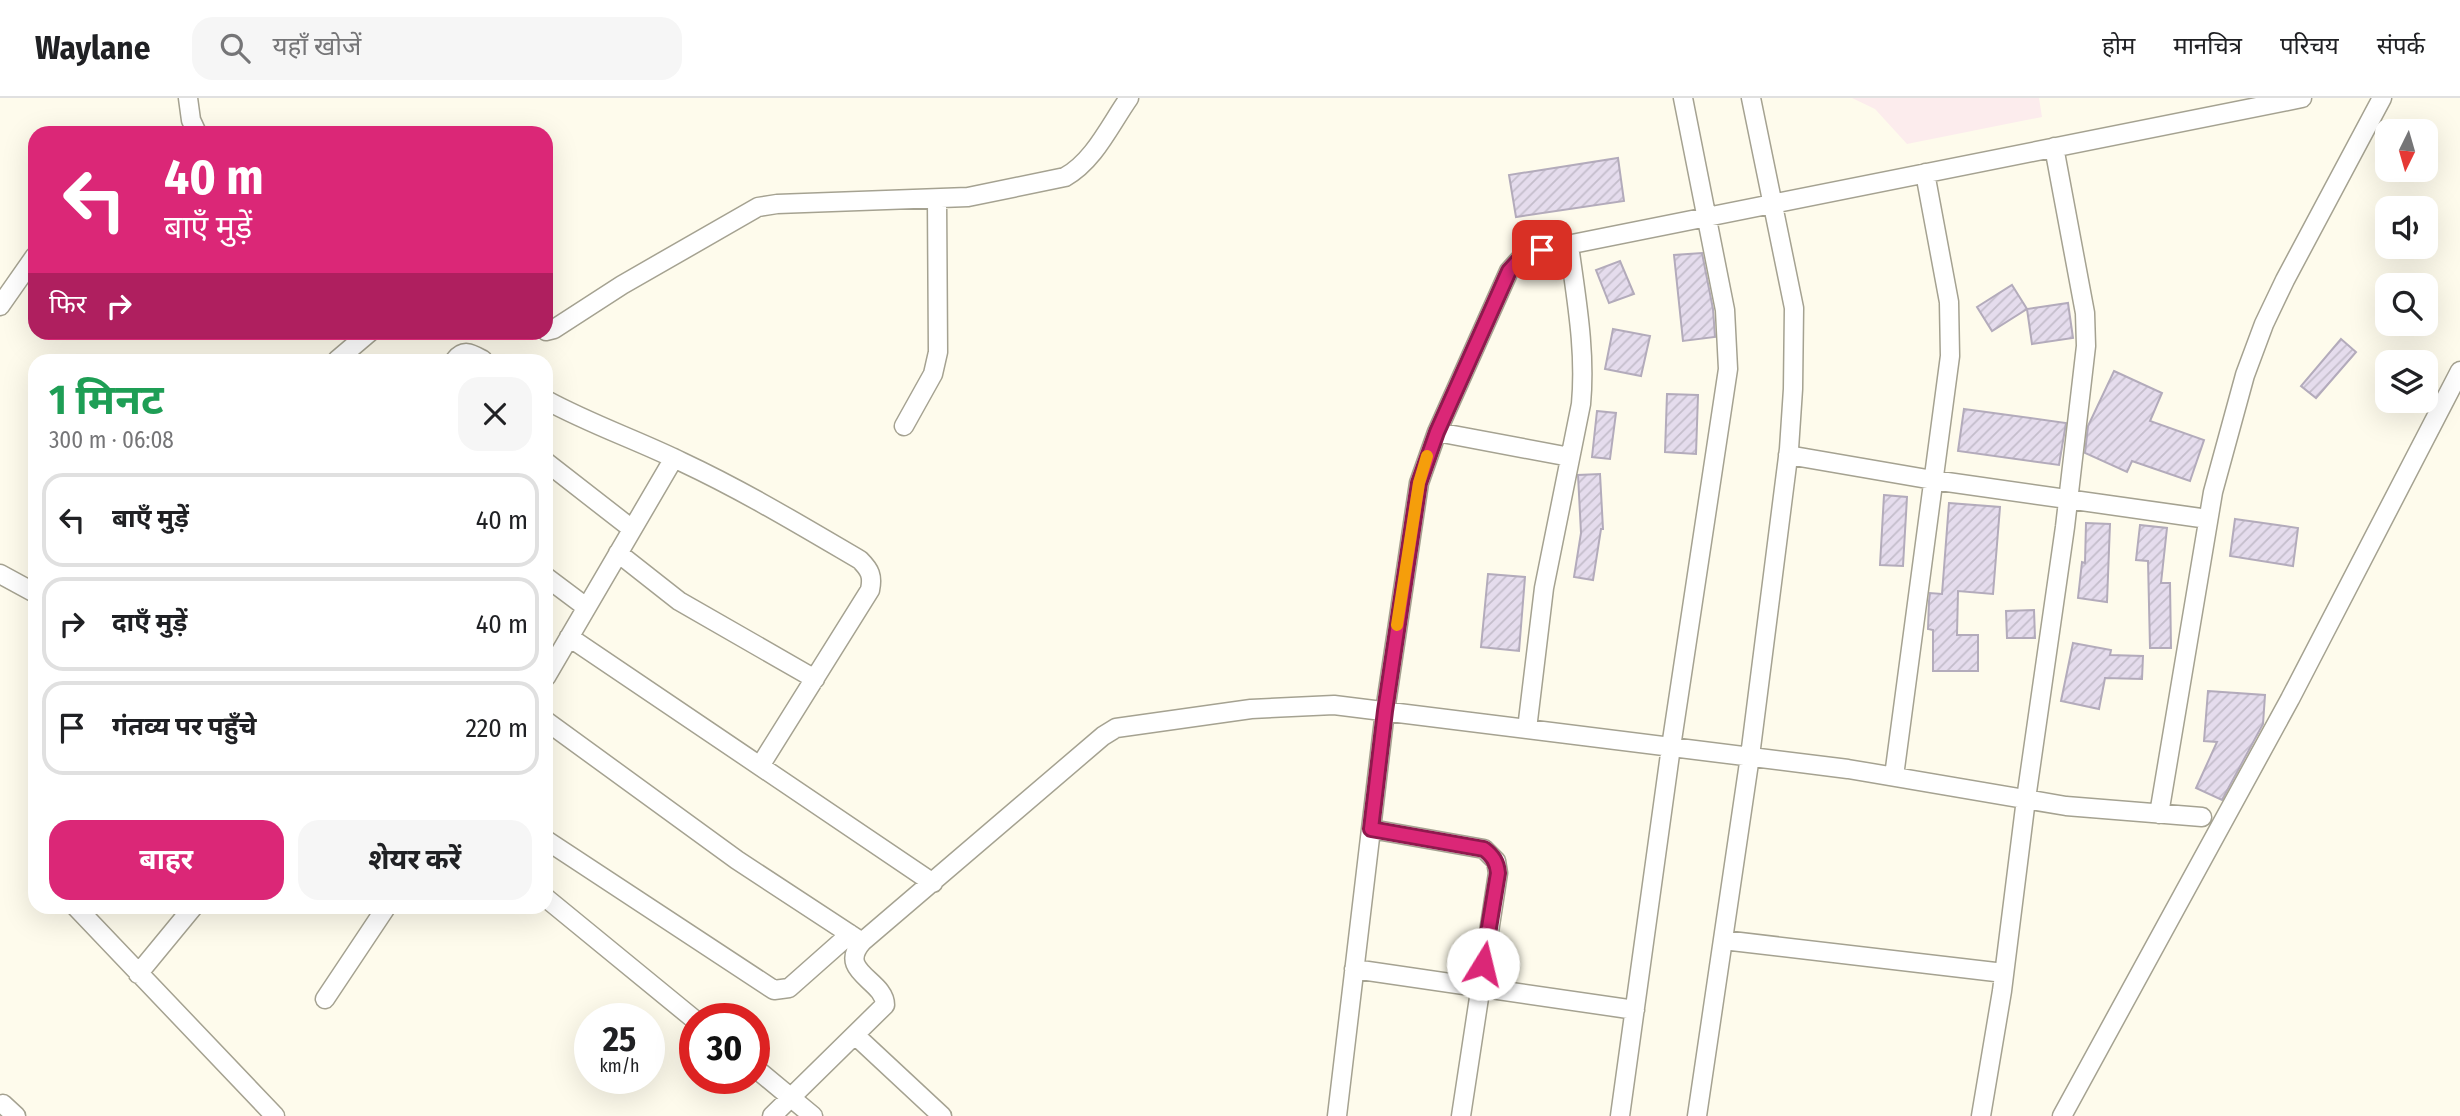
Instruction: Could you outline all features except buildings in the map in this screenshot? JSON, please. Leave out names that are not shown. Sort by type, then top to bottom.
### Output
[{"type":"street","points":[[188,98],[194,126]]},
{"type":"street","points":[[553,329],[622,285],[758,207],[968,197],[1065,177],[1088,160],[1129,98]]},
{"type":"street","points":[[1620,1116],[1671,747],[1728,369],[1725,310],[1683,98]]},
{"type":"street","points":[[1697,1116],[1750,757],[1788,455],[1795,351],[1794,308],[1751,98]]},
{"type":"street","points":[[1337,1116],[1385,711],[1419,483],[1437,432],[1509,271],[1519,260],[1529,254],[1569,245],[2302,98]]},
{"type":"street","points":[[2159,814],[2208,519],[2245,375],[2264,324],[2285,280],[2382,98]]},
{"type":"street","points":[[1981,1116],[2004,973],[2068,500],[2086,346],[2085,313],[2054,147]]},
{"type":"street","points":[[1894,776],[1950,356],[1950,319],[1925,173]]},
{"type":"street","points":[[904,426],[933,374],[938,352],[937,199]]},
{"type":"street","points":[[1527,729],[1544,588],[1581,404],[1584,374],[1569,245]]},
{"type":"street","points":[[0,306],[28,267]]},
{"type":"street","points":[[344,354],[361,340]]},
{"type":"street","points":[[2062,1116],[2290,699],[2460,371]]},
{"type":"street","points":[[553,404],[612,433],[674,458],[760,502],[860,560],[869,569],[872,580],[870,590],[760,766]]},
{"type":"street","points":[[1437,432],[1570,457]]},
{"type":"street","points":[[1788,455],[1933,480],[2208,519]]},
{"type":"street","points":[[553,665],[674,458]]},
{"type":"street","points":[[553,468],[632,530]]},
{"type":"street","points":[[618,553],[679,601],[814,679]]},
{"type":"street","points":[[0,574],[28,583]]},
{"type":"street","points":[[553,582],[586,607]]},
{"type":"street","points":[[569,638],[933,883]]},
{"type":"street","points":[[553,845],[774,990],[789,988],[933,883],[1103,736],[1116,728],[1251,709],[1334,705],[1894,776],[2066,806],[2202,817]]},
{"type":"street","points":[[553,726],[718,847],[856,938]]},
{"type":"street","points":[[1371,829],[1484,849],[1496,861],[1498,873],[1461,1116]]},
{"type":"street","points":[[553,904],[679,1007]]},
{"type":"street","points":[[82,914],[275,1116]]},
{"type":"street","points":[[138,974],[187,914]]},
{"type":"street","points":[[325,999],[382,914]]},
{"type":"street","points":[[772,1116],[883,1009],[885,1001],[882,994],[856,966],[856,938]]},
{"type":"street","points":[[1723,940],[2004,973]]},
{"type":"street","points":[[1354,969],[1635,1010]]},
{"type":"street","points":[[855,1035],[942,1116]]},
{"type":"street","points":[[770,1079],[813,1116]]},
{"type":"shaded area","points":[[1852,98],[2039,98],[2042,117],[1907,144],[1875,109]]},
{"type":"slow traffic","points":[[1397,625],[1419,483],[1427,456]]},
{"type":"route","points":[[1483,964],[1498,873],[1492,855],[1484,849],[1371,829],[1385,711],[1419,483],[1429,450],[1509,271],[1519,260],[1542,250]]}]
